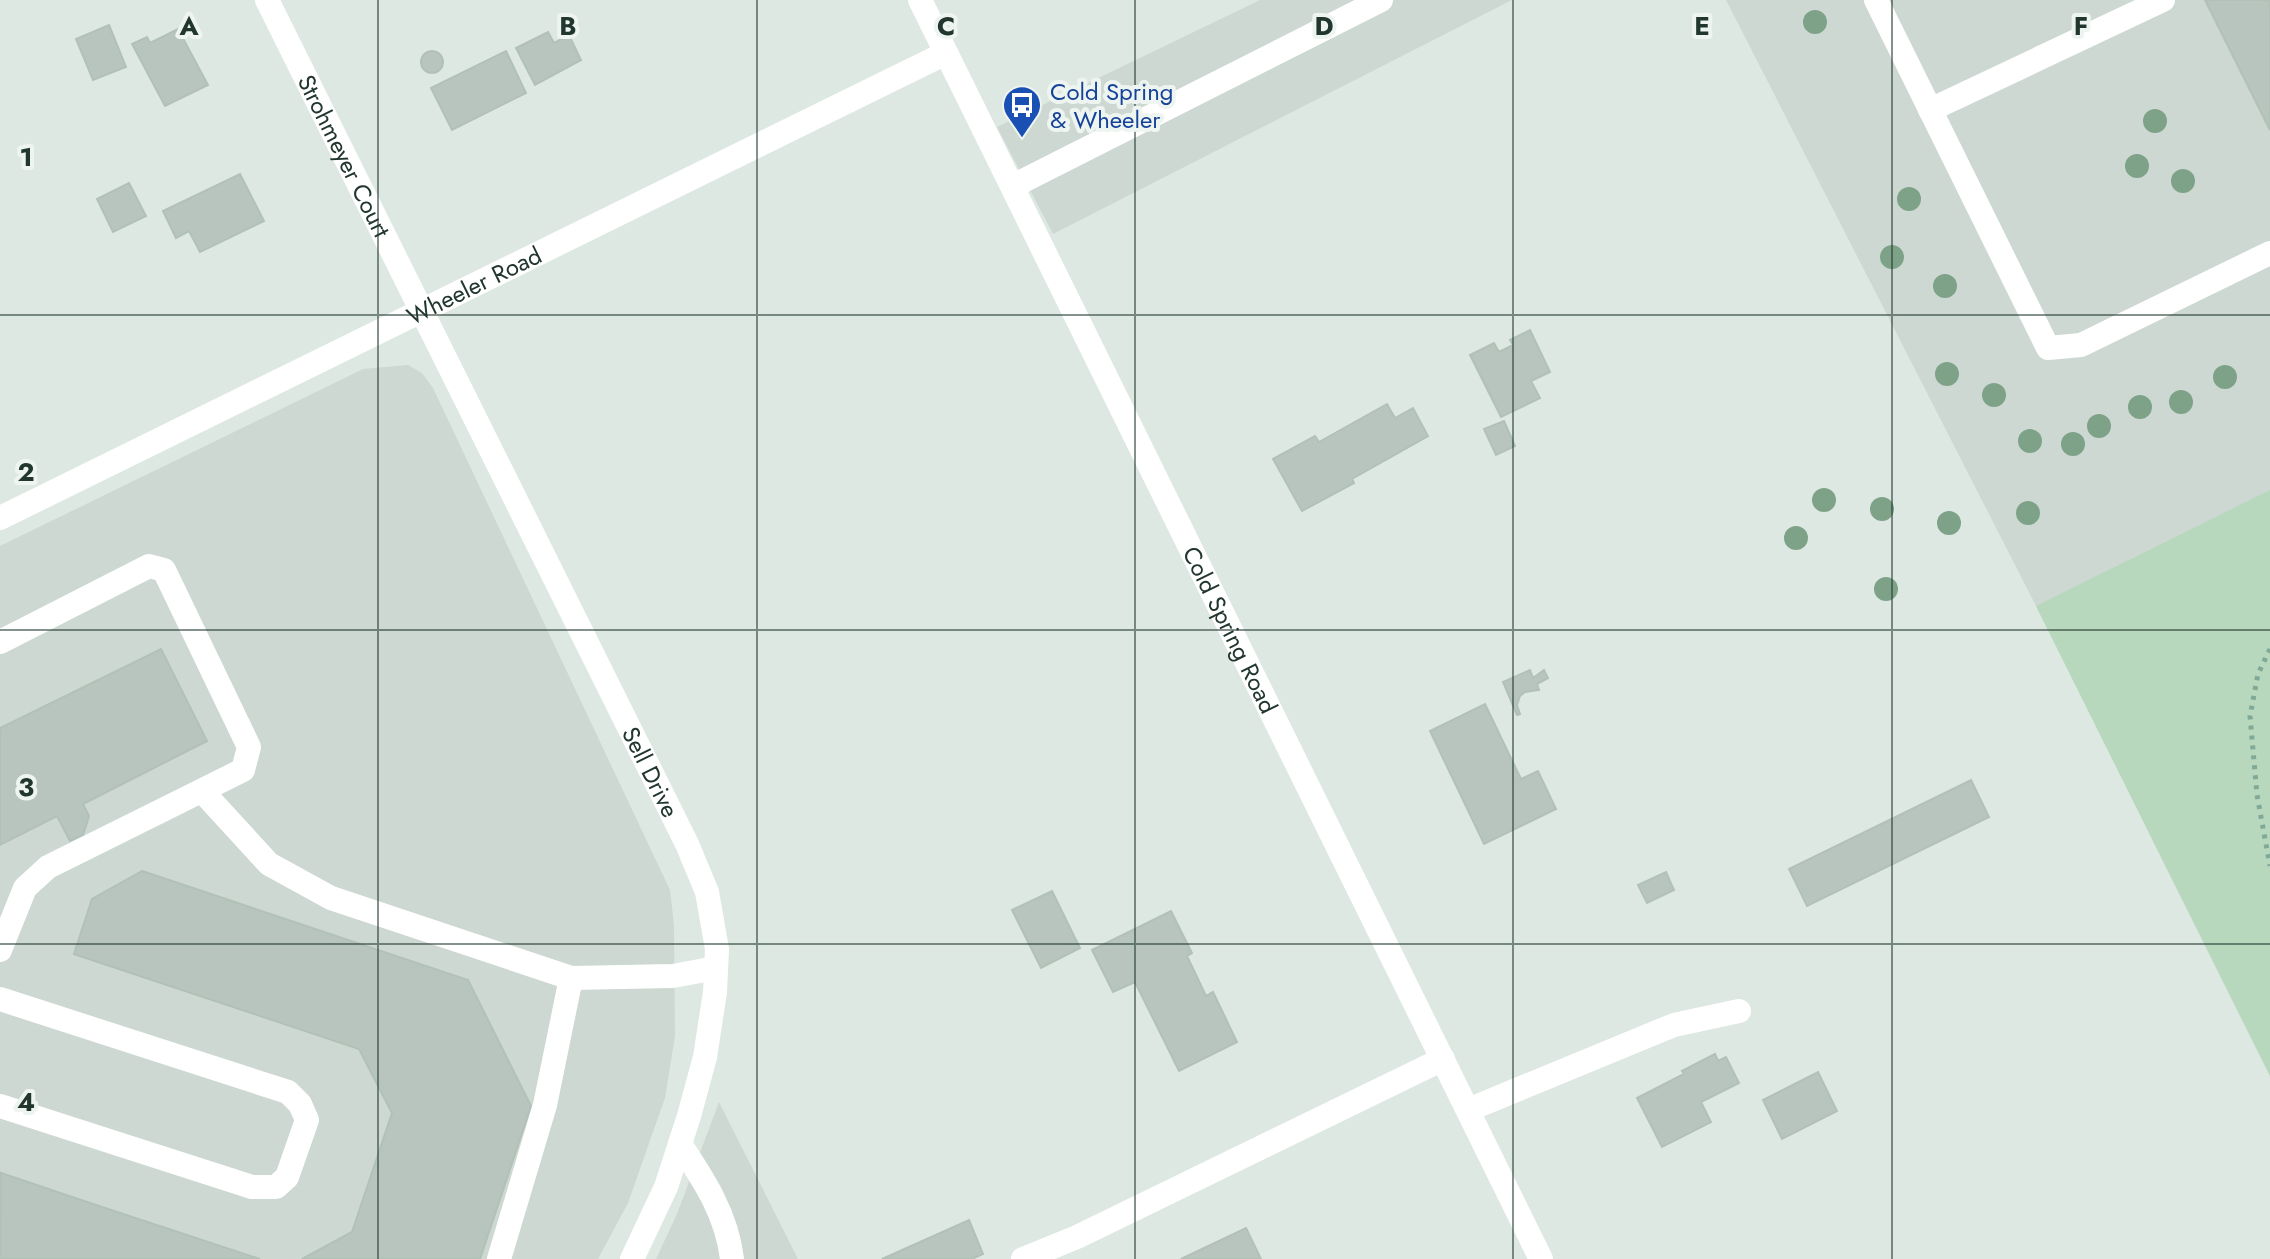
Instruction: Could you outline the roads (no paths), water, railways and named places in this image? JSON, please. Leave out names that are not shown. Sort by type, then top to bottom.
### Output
[{"type":"street","name":"Strohmeyer Court","points":[[267,0],[422,310]]},
{"type":"street","name":"Cold Spring Road","points":[[920,0],[1541,1259]]},
{"type":"street","points":[[1013,186],[1381,0]]},
{"type":"street","points":[[1876,0],[2048,348],[2081,345],[2270,253]]},
{"type":"street","points":[[1930,110],[2163,0]]},
{"type":"street","name":"Wheeler Road","points":[[0,518],[946,53]]},
{"type":"street","name":"Sell Drive","points":[[422,310],[687,844],[707,892],[717,949],[705,1057],[666,1187],[632,1259]]},
{"type":"street","points":[[0,642],[149,566],[164,570],[249,747],[243,770],[48,867],[25,888],[0,950]]},
{"type":"street","points":[[202,791],[269,864],[331,898],[571,978],[673,976],[716,968]]},
{"type":"street","points":[[499,1259],[545,1105],[571,978]]},
{"type":"street","points":[[0,999],[288,1092],[300,1104],[307,1120],[287,1177],[276,1187],[252,1187],[0,1106]]},
{"type":"street","points":[[1468,1110],[1674,1025],[1739,1011]]},
{"type":"street","points":[[1023,1259],[1077,1237],[1443,1059]]},
{"type":"street","points":[[680,1144],[713,1194],[730,1243],[732,1259]]},
{"type":"place","name":"Cold Spring & Wheeler","points":[[1022,139]]}]
